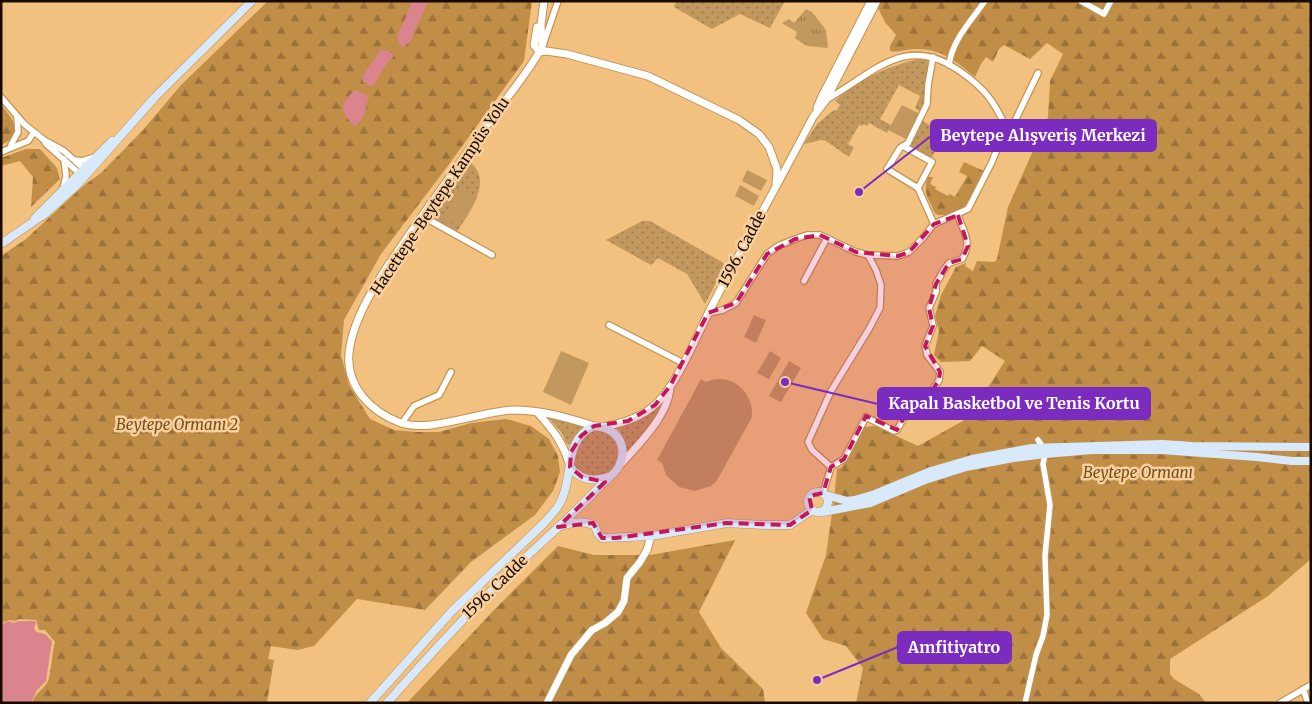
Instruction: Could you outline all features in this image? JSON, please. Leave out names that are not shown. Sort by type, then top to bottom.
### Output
[{"type":"main road","points":[[1,244],[46,213],[195,56],[252,1]]},
{"type":"main road","points":[[31,223],[42,210],[84,174],[94,157],[121,135]]},
{"type":"main road","name":"1596. Cadde","points":[[370,703],[452,611],[542,525],[555,510],[562,500],[570,467],[570,458],[576,442],[594,426],[604,427]]},
{"type":"main road","points":[[604,427],[614,432],[621,443],[623,454],[618,467]]},
{"type":"main road","points":[[1311,447],[1163,444],[1040,451],[972,459],[931,471],[855,500],[847,501],[817,492],[811,495],[808,504],[812,510],[818,513],[870,503],[925,480],[966,467],[1040,451],[1162,450],[1311,461]]},
{"type":"main road","points":[[1292,447],[1298,451],[1299,456],[1292,461]]},
{"type":"main road","points":[[570,467],[578,475],[586,479],[596,480],[610,477]]},
{"type":"main road","name":"1596. Cadde","points":[[387,703],[467,614],[610,477],[618,467]]},
{"type":"main road","points":[[823,512],[828,505],[825,494]]},
{"type":"main road","points":[[558,527],[570,523],[588,523],[595,526],[602,538],[650,536],[727,523],[790,525],[812,510]]},
{"type":"street","points":[[542,1],[534,46],[541,50],[588,59],[640,73],[722,111],[749,126],[766,141],[773,158],[777,169],[774,189]]},
{"type":"street","points":[[541,50],[558,1]]},
{"type":"street","name":"1596. Cadde","points":[[823,100],[870,1]]},
{"type":"street","name":"1596. Cadde","points":[[604,427],[628,421],[641,415],[655,405],[670,386],[774,189],[877,1]]},
{"type":"street","points":[[949,65],[950,56],[959,37],[985,1]]},
{"type":"street","points":[[1081,1],[1104,14],[1111,1]]},
{"type":"street","name":"Hacettepe-Beytepe Kampüs Yolu","points":[[541,50],[382,274],[359,318],[349,351],[350,373],[360,395],[376,411],[402,423],[419,425],[439,423],[513,410],[562,416],[594,426]]},
{"type":"street","points":[[708,312],[723,310],[736,303],[767,254],[778,246],[807,235],[820,235],[856,252],[898,256],[908,252],[934,224],[968,209],[1005,134],[1006,128],[1002,119],[991,99],[979,85],[949,65],[924,54],[909,55],[876,68],[823,100]]},
{"type":"street","points":[[933,57],[928,85],[928,104],[908,143],[900,148],[887,169],[918,188],[934,224]]},
{"type":"street","points":[[1005,134],[1011,129],[1038,73]]},
{"type":"street","points":[[1,97],[32,135],[51,143],[73,159],[84,174]]},
{"type":"street","points":[[11,145],[18,132],[17,116]]},
{"type":"street","points":[[1,151],[32,135]]},
{"type":"street","points":[[1,151],[28,141],[32,135]]},
{"type":"street","points":[[44,140],[46,144],[84,174]]},
{"type":"street","points":[[903,146],[932,162],[918,188]]},
{"type":"street","points":[[73,159],[82,161],[94,157]]},
{"type":"street","points":[[773,158],[782,161],[792,157]]},
{"type":"street","points":[[62,192],[66,176],[64,159]]},
{"type":"street","points":[[825,494],[831,467],[844,459],[866,417],[894,431],[897,430],[915,398],[919,396],[928,397],[939,380],[940,372],[927,355],[924,346],[933,326],[930,308],[936,292],[936,284],[949,263],[962,259],[968,246],[967,237],[958,215]]},
{"type":"street","points":[[422,216],[492,255]]},
{"type":"street","points":[[804,280],[827,238]]},
{"type":"street","points":[[831,467],[812,450],[808,442],[830,391],[880,308],[881,285],[868,254]]},
{"type":"street","points":[[609,325],[683,363]]},
{"type":"street","points":[[402,423],[414,406],[439,395],[451,372]]},
{"type":"street","name":"1596. Cadde","points":[[618,467],[646,435],[663,410],[668,400],[670,386]]},
{"type":"street","points":[[537,412],[557,435],[563,445],[570,467]]},
{"type":"street","points":[[1024,703],[1048,615],[1045,556],[1050,505],[1040,451]]},
{"type":"street","points":[[547,703],[571,655],[592,630],[605,623],[618,612],[624,601],[627,578],[647,550],[650,536]]},
{"type":"street","points":[[1280,703],[1311,685]]},
{"type":"street","points":[[1303,689],[1308,703]]},
{"type":"highlighted area","points":[[958,215],[968,246],[962,259],[949,263],[936,284],[929,308],[933,326],[925,346],[940,372],[939,380],[928,397],[916,397],[897,430],[866,416],[844,459],[831,467],[823,493],[809,496],[812,510],[790,525],[727,523],[616,538],[602,538],[593,523],[558,527],[605,482],[582,477],[570,467],[571,452],[581,436],[594,426],[628,421],[655,405],[670,386],[708,313],[736,303],[767,254],[795,239],[820,235],[856,252],[898,256],[909,252],[934,224]]},
{"type":"green space","name":"Beytepe Ormanı 2","points":[[268,1],[532,1],[524,61],[381,254],[344,320],[341,355],[349,385],[370,419],[394,430],[439,432],[471,423],[506,419],[531,426],[549,439],[558,456],[560,472],[553,491],[535,515],[471,562],[425,610],[357,599],[314,646],[297,650],[271,646],[268,659],[274,660],[267,703],[32,703],[48,680],[55,642],[45,630],[39,630],[36,620],[19,619],[1,623],[1,256],[26,239],[82,187],[102,172],[143,130],[181,85]]},
{"type":"green space","points":[[676,1],[785,1],[770,28],[740,14],[712,29],[674,7]]},
{"type":"green space","name":"Beytepe Ormanı","points":[[881,1],[1311,1],[1311,559],[1268,596],[1170,659],[1170,674],[1174,679],[1199,694],[1206,703],[856,703],[863,668],[846,646],[823,639],[806,613],[826,555],[837,469],[842,467],[863,427],[875,426],[918,446],[968,418],[1005,361],[982,346],[970,361],[941,362],[934,355],[939,331],[935,316],[941,295],[956,267],[966,263],[965,266],[973,271],[977,261],[994,262],[997,259],[1008,207],[1048,117],[1050,81],[1063,54],[1047,43],[1030,59],[1004,45],[999,49],[993,62],[986,57],[975,77],[940,53],[924,49],[890,51],[890,46],[896,35],[885,22],[878,8]]},
{"type":"green space","points":[[806,9],[812,12],[826,30],[828,48],[807,46],[795,38],[797,32],[782,23],[789,19],[794,23]]},
{"type":"green space","points":[[923,58],[928,59],[926,99],[921,112],[915,108],[920,96],[899,85],[880,119],[891,125],[887,133],[869,123],[867,126],[859,125],[848,144],[854,147],[849,157],[826,141],[821,140],[804,144],[817,124],[834,110],[837,110],[840,105],[835,101],[844,93],[865,79],[887,69]]},
{"type":"green space","points":[[1,105],[13,121],[15,131],[8,141],[1,145]]},
{"type":"green space","points":[[902,105],[920,114],[906,139],[888,130]]},
{"type":"green space","points":[[923,121],[945,135],[932,157],[910,146]]},
{"type":"green space","points":[[26,149],[40,149],[57,168],[60,179],[31,207],[33,177],[20,161],[1,166],[1,158]]},
{"type":"green space","points":[[470,162],[477,170],[480,178],[480,187],[473,207],[457,232],[428,217],[464,165]]},
{"type":"green space","points":[[964,162],[984,171],[977,187],[963,207],[948,215],[938,215],[935,213],[927,195],[926,182],[928,177],[933,177],[930,184],[936,187],[935,189],[948,196],[949,194],[955,197],[967,176],[959,172]]},
{"type":"green space","points":[[747,170],[767,180],[761,191],[742,181]]},
{"type":"green space","points":[[740,185],[759,196],[754,206],[735,196]]},
{"type":"green space","points":[[461,188],[477,198],[459,227],[443,217]]},
{"type":"green space","points":[[642,221],[650,221],[722,262],[725,266],[705,304],[687,274],[658,258],[651,265],[606,240]]},
{"type":"green space","points":[[754,315],[766,320],[756,343],[744,337]]},
{"type":"green space","points":[[561,351],[589,363],[571,405],[543,392]]},
{"type":"green space","points":[[770,351],[781,358],[769,379],[757,373]]},
{"type":"green space","points":[[789,361],[801,368],[781,402],[769,396]]},
{"type":"green space","points":[[701,379],[706,382],[724,379],[739,386],[749,399],[752,417],[716,482],[711,486],[695,491],[679,487],[666,475],[662,463],[657,460]]},
{"type":"green space","points":[[663,399],[653,420],[628,453],[624,439],[617,427],[631,424],[643,418],[654,410]]},
{"type":"green space","points":[[549,418],[585,428],[580,431],[570,445],[566,443],[562,433]]},
{"type":"green space","points":[[597,430],[612,436],[616,443],[618,456],[613,468],[608,472],[594,477],[587,477],[574,467],[574,456],[582,440],[591,432]]},
{"type":"green space","points":[[735,540],[699,612],[721,648],[763,689],[765,703],[407,703],[494,610],[558,546],[594,555],[650,555]]},
{"type":"shaded area","points":[[412,1],[428,1],[411,40],[404,47],[399,45],[397,35]]},
{"type":"shaded area","points":[[381,49],[394,54],[372,87],[363,82],[362,77]]},
{"type":"shaded area","points":[[355,90],[369,96],[363,117],[355,126],[346,117],[343,108],[346,100]]},
{"type":"shaded area","points":[[8,621],[14,623],[19,621],[35,621],[34,628],[36,632],[45,634],[52,641],[46,681],[37,690],[31,703],[1,703],[1,625]]},
{"type":"place","name":"Beytepe Alışveriş Merkezi","points":[[859,192]]},
{"type":"place","name":"Kapalı Basketbol ve Tenis Kortu","points":[[785,382]]},
{"type":"place","name":"Amfitiyatro","points":[[817,680]]}]
